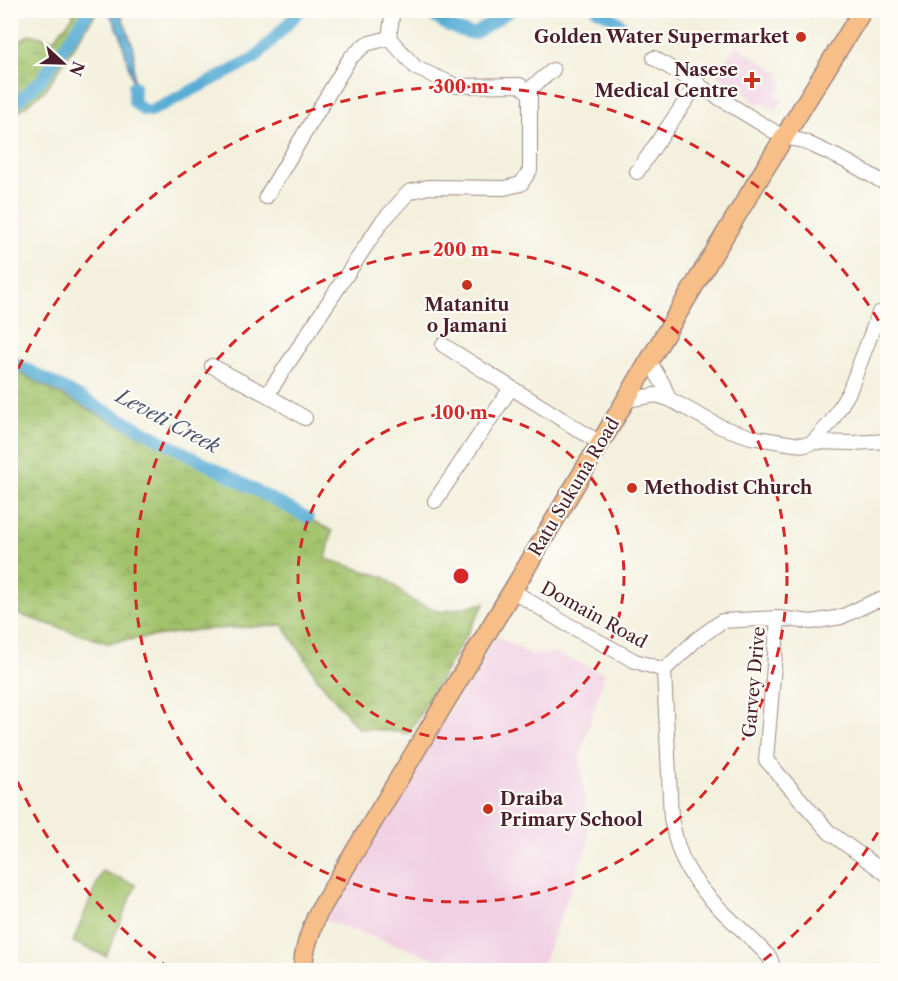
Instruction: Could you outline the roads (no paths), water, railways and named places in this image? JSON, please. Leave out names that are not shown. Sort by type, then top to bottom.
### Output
[{"type":"main road","name":"Ratu Sukuna Road","points":[[303,970],[309,935],[317,915],[783,137],[862,10]]},
{"type":"street","points":[[389,38],[393,10]]},
{"type":"street","points":[[267,395],[381,223],[409,192],[428,187],[504,188],[521,184],[530,170],[530,94],[527,91],[520,85],[457,86],[416,68],[389,38]]},
{"type":"street","points":[[266,197],[350,58],[366,44],[389,38]]},
{"type":"street","points":[[654,58],[783,137],[803,141],[848,162],[888,185]]},
{"type":"street","points":[[527,91],[553,70]]},
{"type":"street","points":[[637,172],[698,83]]},
{"type":"street","points":[[813,442],[831,422],[849,392],[879,313]]},
{"type":"street","points":[[443,345],[600,443]]},
{"type":"street","points":[[649,361],[669,399]]},
{"type":"street","points":[[212,366],[305,418]]},
{"type":"street","points":[[435,501],[511,388]]},
{"type":"street","points":[[626,400],[656,395],[669,399],[722,427],[751,437],[794,444],[888,441]]},
{"type":"street","name":"Domain Road","points":[[513,591],[563,622],[635,661],[664,670]]},
{"type":"street","points":[[774,970],[770,958],[708,896],[690,873],[676,841],[671,818],[664,670],[696,640],[722,621],[778,618],[812,622],[841,617],[873,602],[888,598]]},
{"type":"street","name":"Garvey Drive","points":[[778,618],[766,760],[829,832],[888,875]]},
{"type":"water","points":[[108,11],[120,11],[134,49],[134,86],[120,34]]},
{"type":"waterway","name":"Leveti Creek","points":[[10,108],[41,80],[87,14],[87,10]]},
{"type":"waterway","points":[[134,86],[134,102],[143,110],[151,111],[254,59],[301,10]]},
{"type":"waterway","points":[[427,10],[449,26],[474,34],[512,10]]},
{"type":"waterway","points":[[597,10],[610,16],[621,25]]},
{"type":"waterway","name":"Leveti Creek","points":[[10,360],[308,518]]},
{"type":"place","name":"Golden Water Supermarket","points":[[801,37]]},
{"type":"place","name":"Nasese Medical Centre","points":[[752,80]]},
{"type":"place","name":"Matanitu o Jamani","points":[[467,285]]},
{"type":"place","name":"Methodist Church","points":[[632,488]]},
{"type":"place","name":"Draiba Primary School","points":[[488,809]]}]
